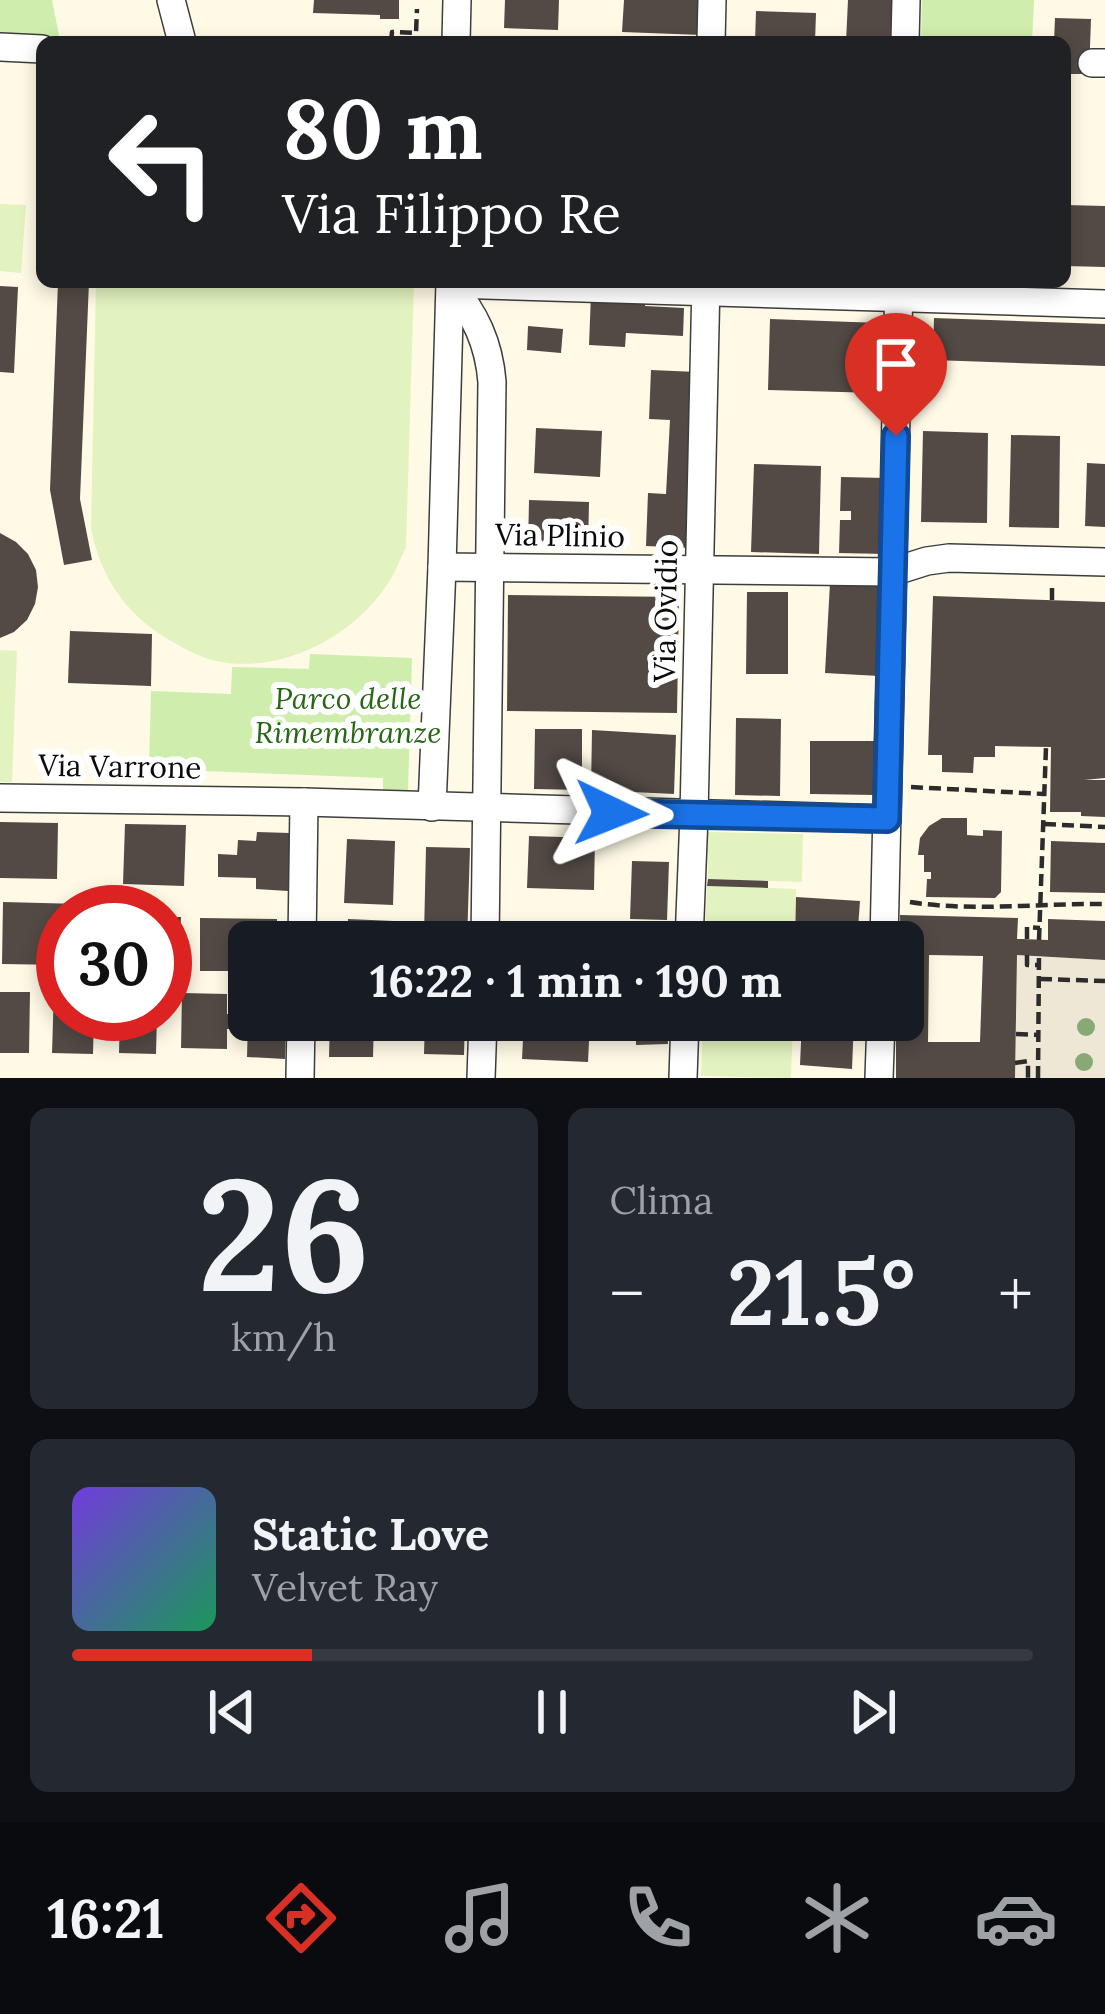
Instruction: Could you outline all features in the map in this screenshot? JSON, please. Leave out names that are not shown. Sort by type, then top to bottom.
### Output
[{"type":"street","points":[[171,0],[180,36]]},
{"type":"street","points":[[456,36],[457,0]]},
{"type":"street","points":[[711,36],[712,0]]},
{"type":"street","points":[[905,36],[906,0]]},
{"type":"street","points":[[0,47],[36,49]]},
{"type":"street","points":[[432,807],[450,288]]},
{"type":"street","points":[[454,288],[480,328],[491,368],[485,921]]},
{"type":"street","name":"Via Ovidio","points":[[689,921],[705,288]]},
{"type":"street","points":[[783,288],[1105,304]]},
{"type":"street","points":[[885,921],[899,291]]},
{"type":"street","name":"Via Plinio","points":[[442,567],[892,572],[949,557],[1105,562]]},
{"type":"street","name":"Via Varrone","points":[[0,798],[887,819]]},
{"type":"street","points":[[302,921],[304,802]]},
{"type":"street","points":[[300,1078],[301,1041]]},
{"type":"street","points":[[481,1078],[482,1041]]},
{"type":"street","points":[[683,1078],[684,1041]]},
{"type":"street","points":[[879,1078],[880,1041]]},
{"type":"path","points":[[392,36],[392,32],[416,33],[416,9]]},
{"type":"path","points":[[1039,940],[1046,747]]},
{"type":"path","points":[[888,786],[1046,794]]},
{"type":"path","points":[[1044,824],[1105,827]]},
{"type":"path","points":[[905,899],[915,904],[1016,907],[1105,904]]},
{"type":"path","points":[[1027,940],[1027,927],[1040,928]]},
{"type":"path","points":[[1027,955],[1027,964],[1039,965]]},
{"type":"path","points":[[1039,955],[1039,1078]]},
{"type":"path","points":[[1040,980],[1105,980]]},
{"type":"path","points":[[1016,1034],[1039,1035]]},
{"type":"path","points":[[1015,1063],[1028,1061],[1028,1078]]},
{"type":"green space","points":[[0,0],[52,0],[59,36],[0,38]]},
{"type":"green space","points":[[922,0],[1034,0],[1032,36],[921,36]]},
{"type":"green space","points":[[0,204],[26,205],[21,273],[0,271]]},
{"type":"green space","points":[[96,288],[414,288],[406,547],[375,600],[337,634],[315,647],[266,662],[241,664],[203,657],[151,628],[126,605],[101,563],[91,529]]},
{"type":"green space","points":[[0,650],[17,651],[12,782],[0,782]]},
{"type":"green space","name":"Parco delle Rimembranze","points":[[310,654],[412,658],[408,792],[383,791],[383,778],[149,769],[151,691],[231,694],[232,667],[309,669]]},
{"type":"green space","points":[[708,832],[803,834],[802,882],[708,879]]},
{"type":"green space","points":[[707,886],[796,889],[795,921],[706,921]]},
{"type":"green space","points":[[702,1041],[792,1041],[791,1078],[701,1076]]},
{"type":"shaded area","points":[[1017,955],[1105,960],[1105,1078],[1015,1078]]},
{"type":"building","points":[[314,0],[399,0],[399,19],[313,13]]},
{"type":"building","points":[[505,0],[559,0],[558,30],[504,28]]},
{"type":"building","points":[[624,0],[704,0],[702,35],[622,32]]},
{"type":"building","points":[[848,0],[893,0],[892,36],[846,36]]},
{"type":"building","points":[[756,11],[816,13],[815,36],[755,36]]},
{"type":"building","points":[[1055,18],[1091,19],[1089,74],[1071,74],[1071,36],[1054,36]]},
{"type":"building","points":[[1071,205],[1105,206],[1105,267],[1071,266]]},
{"type":"building","points":[[0,286],[18,287],[14,373],[0,372]]},
{"type":"building","points":[[58,288],[89,288],[80,499],[92,560],[64,565],[50,490]]},
{"type":"building","points":[[591,294],[646,297],[645,306],[684,308],[683,336],[626,333],[625,347],[589,345]]},
{"type":"building","points":[[934,318],[1105,324],[1105,366],[933,360]]},
{"type":"building","points":[[770,319],[880,323],[878,393],[768,390]]},
{"type":"building","points":[[528,326],[563,329],[561,353],[527,350]]},
{"type":"building","points":[[651,370],[697,372],[690,548],[646,546],[648,493],[666,494],[670,420],[649,419]]},
{"type":"building","points":[[536,428],[602,431],[600,477],[534,473]]},
{"type":"building","points":[[923,431],[988,433],[987,523],[921,522]]},
{"type":"building","points":[[1011,435],[1060,436],[1059,528],[1009,527]]},
{"type":"building","points":[[1087,463],[1105,464],[1105,527],[1085,526]]},
{"type":"building","points":[[754,464],[821,466],[819,554],[751,552]]},
{"type":"building","points":[[841,477],[886,478],[885,554],[839,553],[840,520],[851,520],[851,511],[840,511]]},
{"type":"building","points":[[529,500],[589,502],[588,549],[528,548]]},
{"type":"building","points":[[0,533],[28,554],[38,587],[27,620],[0,638]]},
{"type":"building","points":[[830,583],[884,586],[879,676],[825,673]]},
{"type":"building","points":[[747,592],[788,592],[788,674],[746,674]]},
{"type":"building","points":[[508,595],[679,597],[677,713],[507,711]]},
{"type":"building","points":[[933,596],[1105,602],[1105,778],[1084,780],[1105,780],[1105,817],[1050,812],[1051,747],[995,746],[995,757],[974,757],[973,773],[942,772],[942,755],[928,755]]},
{"type":"building","points":[[70,631],[152,634],[151,686],[68,683]]},
{"type":"building","points":[[736,718],[781,719],[780,796],[735,795]]},
{"type":"building","points":[[535,729],[582,729],[582,790],[534,789]]},
{"type":"building","points":[[592,730],[676,735],[674,794],[591,790]]},
{"type":"building","points":[[810,741],[876,741],[876,795],[810,794]]},
{"type":"building","points":[[942,818],[967,818],[967,835],[1002,831],[1001,892],[995,898],[926,897],[931,872],[924,872],[924,855],[918,855],[920,838]]},
{"type":"building","points":[[0,822],[58,823],[57,879],[0,878]]},
{"type":"building","points":[[125,824],[186,825],[184,885],[123,884]]},
{"type":"building","points":[[257,832],[290,833],[288,891],[256,889],[256,878],[218,877],[218,854],[237,855],[238,840],[256,841]]},
{"type":"building","points":[[529,836],[595,838],[594,890],[527,888]]},
{"type":"building","points":[[347,839],[395,841],[393,905],[344,903]]},
{"type":"building","points":[[1051,841],[1105,843],[1105,893],[1050,892]]},
{"type":"building","points":[[426,847],[470,848],[468,921],[424,921]]},
{"type":"building","points":[[632,861],[669,862],[667,920],[630,919]]},
{"type":"building","points":[[708,879],[768,881],[768,888],[707,886]]},
{"type":"building","points":[[796,897],[860,901],[859,921],[795,921]]},
{"type":"building","points":[[3,902],[36,903],[36,965],[2,964]]},
{"type":"building","points":[[900,915],[1018,918],[1017,939],[1048,940],[1048,919],[1105,921],[1105,960],[1017,955],[1015,1078],[896,1078],[896,1041],[924,1041],[924,921],[900,921]],"holes":[[[929,955],[983,956],[980,1042],[928,1042]]]},
{"type":"building","points":[[200,918],[277,919],[228,921],[228,971],[200,971]]},
{"type":"building","points":[[0,992],[30,992],[29,1053],[0,1053]]},
{"type":"building","points":[[192,993],[227,994],[227,1049],[181,1048],[181,1041],[192,1041]]},
{"type":"building","points":[[52,1041],[93,1041],[93,1054],[52,1053]]},
{"type":"building","points":[[119,1041],[156,1041],[156,1054],[119,1053]]},
{"type":"building","points":[[247,1041],[285,1041],[285,1059],[247,1057]]},
{"type":"building","points":[[329,1041],[373,1041],[373,1057],[329,1057]]},
{"type":"building","points":[[424,1041],[464,1041],[464,1055],[424,1054]]},
{"type":"building","points":[[523,1041],[589,1041],[588,1062],[522,1059]]},
{"type":"building","points":[[636,1041],[668,1041],[668,1044],[636,1045]]},
{"type":"building","points":[[801,1041],[853,1041],[852,1069],[800,1065]]},
{"type":"route","points":[[611,813],[887,819],[896,436]]}]
